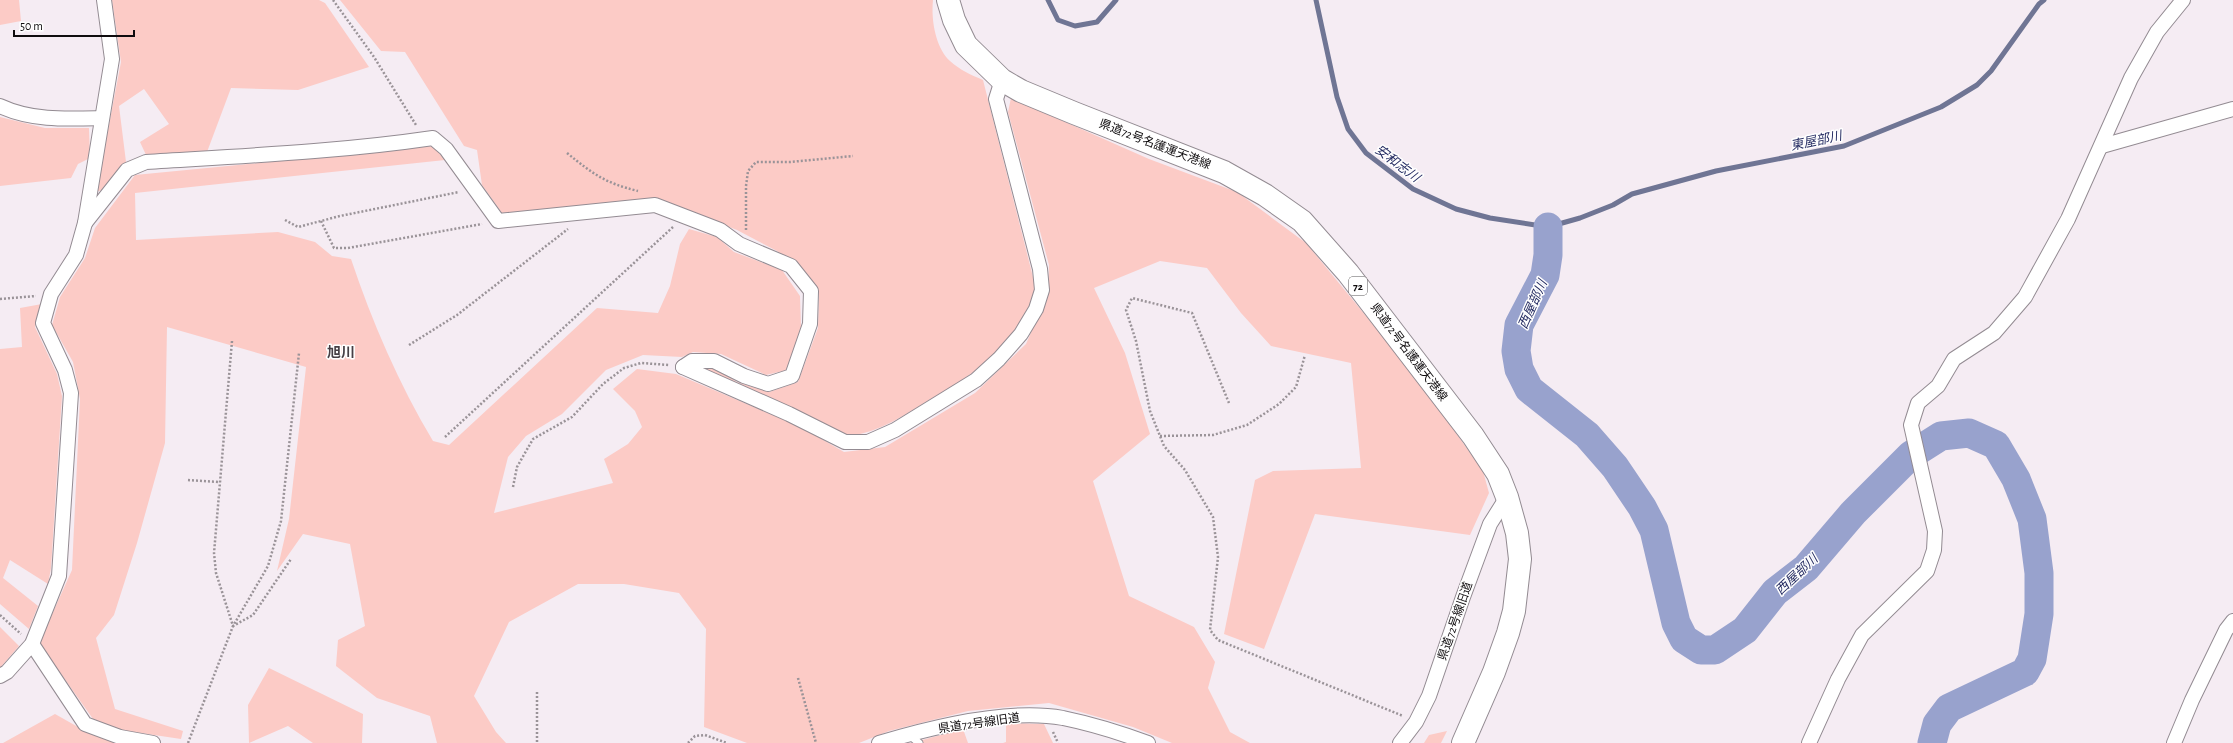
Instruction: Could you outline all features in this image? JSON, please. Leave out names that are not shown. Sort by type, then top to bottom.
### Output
[{"type":"main road","name":"県道72号名護運天港線","points":[[948,0],[954,20],[966,45],[1002,80],[1021,91],[1074,113],[1224,172],[1265,195],[1302,221],[1348,273],[1473,436],[1498,474],[1507,498],[1517,533],[1520,559],[1514,611],[1494,672],[1463,743]]},
{"type":"street","points":[[0,676],[7,672],[32,644],[59,576],[71,393],[65,370],[43,323],[50,294],[76,255],[85,223],[112,59],[104,0]]},
{"type":"street","points":[[1809,743],[1838,679],[1862,635],[1927,571],[1934,550],[1935,531],[1911,425],[1918,403],[1938,386],[1954,359],[1994,332],[2025,297],[2068,219],[2135,72],[2156,32],[2183,0]]},
{"type":"street","points":[[85,223],[127,170],[146,162],[326,150],[433,138],[446,149],[498,221],[592,210],[655,205],[720,230],[746,247],[790,266],[811,291],[810,324],[792,376],[768,384],[744,376],[714,361],[692,361],[684,367],[789,414],[845,442],[868,442],[895,430],[976,380],[1021,334],[1036,309],[1042,290],[1040,270],[996,99],[1002,80]]},
{"type":"street","points":[[0,106],[12,112],[55,120],[102,118]]},
{"type":"street","points":[[2102,146],[2233,109]]},
{"type":"street","name":"県道72号線旧道","points":[[1400,743],[1416,722],[1429,696],[1490,524],[1507,498]]},
{"type":"street","points":[[2174,743],[2192,700],[2226,630],[2233,621]]},
{"type":"street","points":[[32,644],[85,724],[120,738],[153,743]]},
{"type":"street","name":"県道72号線旧道","points":[[879,743],[908,734],[961,723],[1014,716],[1062,718],[1127,735],[1148,743]]},
{"type":"lane","points":[[908,734],[919,743]]},
{"type":"path","points":[[333,0],[374,57],[425,139]]},
{"type":"path","points":[[746,247],[746,186],[748,171],[756,162],[790,162],[853,156]]},
{"type":"path","points":[[285,220],[298,227],[475,189]]},
{"type":"path","points":[[408,345],[457,315],[592,210]]},
{"type":"path","points":[[445,437],[685,216]]},
{"type":"path","points":[[322,221],[334,248],[348,248],[498,221]]},
{"type":"path","points":[[0,299],[50,294]]},
{"type":"path","points":[[1229,403],[1192,313],[1132,298],[1126,310],[1136,341],[1150,411],[1164,446],[1185,470],[1213,517],[1218,557],[1210,630],[1218,640],[1416,722]]},
{"type":"path","points":[[232,341],[214,553],[216,573],[233,626]]},
{"type":"path","points":[[188,743],[233,626],[268,566],[281,520],[299,354]]},
{"type":"path","points":[[1160,436],[1213,435],[1247,425],[1279,404],[1296,387],[1305,355]]},
{"type":"path","points":[[513,487],[517,467],[533,439],[572,417],[603,384],[624,368],[641,363],[684,367]]},
{"type":"path","points":[[188,480],[219,482]]},
{"type":"path","points":[[233,626],[253,615],[291,559]]},
{"type":"path","points":[[0,614],[32,644]]},
{"type":"path","points":[[798,678],[816,743]]},
{"type":"path","points":[[537,692],[537,743]]},
{"type":"path","points":[[688,743],[695,736],[704,735],[726,743]]},
{"type":"shaded area","points":[[0,0],[19,0],[21,21],[0,25]]},
{"type":"shaded area","points":[[112,0],[319,0],[325,3],[369,67],[298,90],[231,88],[207,152],[147,157],[140,142],[169,124],[144,89],[119,106],[126,162],[105,189],[96,192],[121,62]]},
{"type":"shaded area","points":[[340,0],[933,0],[935,32],[945,55],[958,67],[983,80],[1035,285],[1031,305],[1022,323],[1011,339],[980,367],[910,412],[871,431],[849,436],[695,366],[711,365],[737,382],[769,392],[798,382],[818,328],[819,295],[808,275],[777,251],[737,230],[683,209],[647,199],[502,213],[482,185],[477,150],[464,146],[405,52],[381,51]]},
{"type":"shaded area","points":[[1011,98],[1149,159],[1237,192],[1306,243],[1417,378],[1483,471],[1489,493],[1470,535],[1315,514],[1264,649],[1224,634],[1255,480],[1273,471],[1361,468],[1351,363],[1271,346],[1241,313],[1207,268],[1160,261],[1094,288],[1125,353],[1150,434],[1093,481],[1129,596],[1194,627],[1215,662],[1208,688],[1230,732],[1250,743],[1172,743],[1133,727],[1049,703],[968,711],[889,731],[859,743],[747,743],[704,727],[706,629],[679,593],[624,584],[578,584],[509,622],[474,696],[496,732],[506,743],[437,743],[430,716],[377,698],[336,666],[338,640],[365,626],[350,544],[303,534],[277,571],[289,519],[306,367],[167,327],[165,443],[137,543],[114,615],[96,638],[115,709],[183,731],[181,739],[114,729],[93,719],[39,643],[72,570],[80,399],[73,362],[52,325],[60,297],[85,258],[95,228],[135,175],[433,146],[445,160],[135,193],[136,240],[278,232],[315,242],[332,256],[351,259],[377,329],[409,397],[433,441],[449,445],[597,308],[658,313],[670,286],[680,244],[689,229],[717,237],[734,252],[782,270],[800,296],[801,327],[787,370],[766,375],[721,354],[693,352],[682,357],[643,355],[606,370],[562,414],[526,436],[508,457],[494,513],[613,483],[604,459],[628,444],[642,427],[635,411],[613,389],[637,369],[676,374],[801,427],[844,452],[885,447],[975,393],[1026,344],[1048,293],[1049,265],[1008,112]]},
{"type":"shaded area","points":[[0,117],[45,128],[89,128],[90,158],[78,164],[71,178],[0,186]]},
{"type":"shaded area","points":[[42,304],[35,327],[57,374],[62,396],[51,568],[48,584],[10,560],[3,578],[38,606],[29,629],[0,604],[0,349],[22,347],[20,308]]},
{"type":"shaded area","points":[[0,627],[19,646],[0,668]]},
{"type":"shaded area","points":[[269,668],[363,714],[362,743],[313,743],[288,726],[249,743],[248,705]]},
{"type":"shaded area","points":[[55,714],[78,727],[119,743],[3,743]]},
{"type":"shaded area","points":[[1006,723],[1044,724],[1053,743],[1003,743],[1006,742]]},
{"type":"shaded area","points":[[963,729],[968,743],[911,743]]},
{"type":"shaded area","points":[[1447,731],[1441,743],[1424,743],[1429,735]]},
{"type":"waterway","name":"安和志川","points":[[1048,0],[1058,20],[1075,26],[1097,22],[1116,0]]},
{"type":"waterway","name":"東屋部川","points":[[1316,0],[1337,97],[1348,129],[1366,153],[1413,189],[1456,209],[1490,218],[1548,227],[1580,218],[1613,205],[1632,194],[1716,171],[1844,146],[1941,107],[1977,85],[1991,71],[2039,4],[2044,0]]},
{"type":"waterway","name":"西屋部川","points":[[1548,227],[1548,255],[1545,275],[1519,325],[1516,351],[1519,369],[1529,389],[1587,435],[1615,467],[1642,507],[1654,530],[1676,623],[1684,639],[1701,650],[1715,650],[1745,630],[1775,592],[1806,568],[1853,513],[1911,455],[1941,436],[1969,433],[1996,445],[2016,479],[2032,519],[2039,573],[2039,614],[2032,659],[2025,672],[1949,708],[1937,724],[1932,743]]},
{"type":"district","name":"旭川","points":[[341,352]]}]
